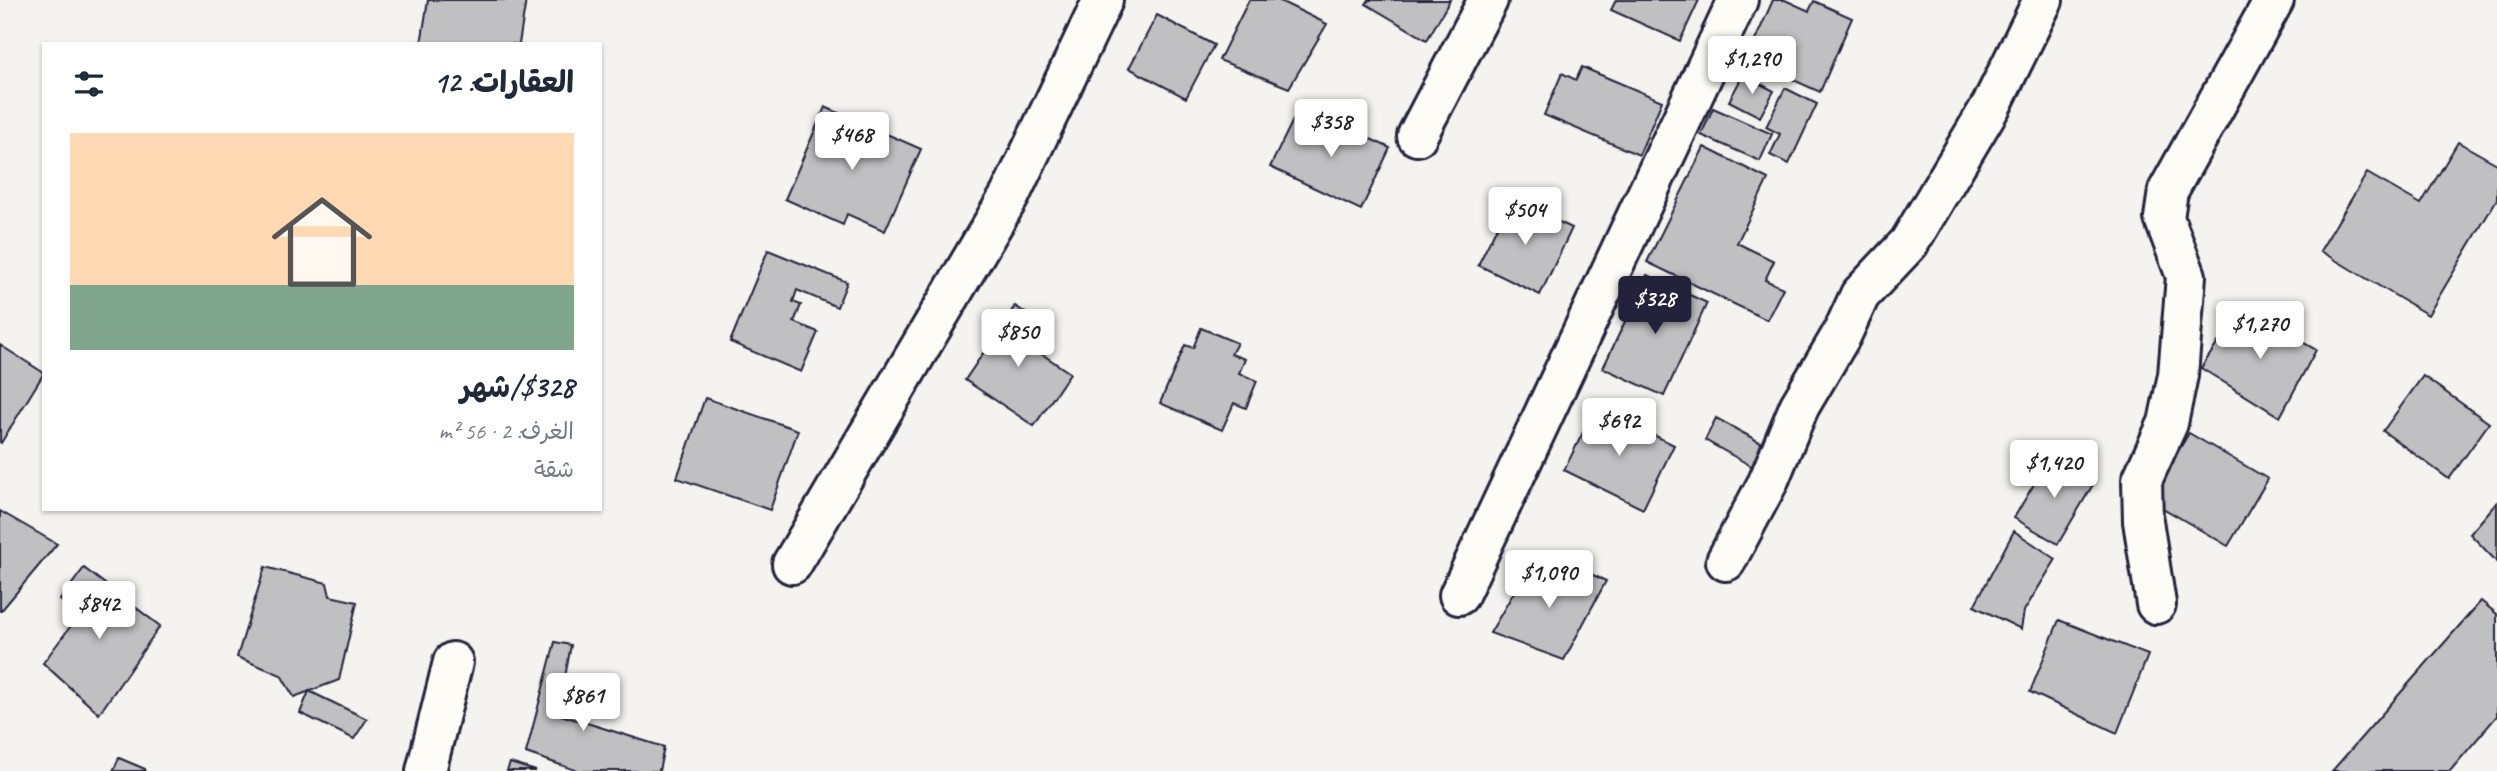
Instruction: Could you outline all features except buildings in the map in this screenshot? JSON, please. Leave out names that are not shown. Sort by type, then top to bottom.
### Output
[{"type":"street","points":[[792,564],[1010,195],[1103,0]]},
{"type":"street","points":[[1418,136],[1488,0]]},
{"type":"street","points":[[1459,595],[1738,0]]},
{"type":"street","points":[[1726,561],[1768,482],[1799,407],[1842,334],[1860,295],[1909,243],[1992,103],[2043,0]]},
{"type":"street","points":[[2156,604],[2143,521],[2142,480],[2168,423],[2178,375],[2186,276],[2164,218],[2168,191],[2274,0]]},
{"type":"street","points":[[426,771],[453,662]]}]
